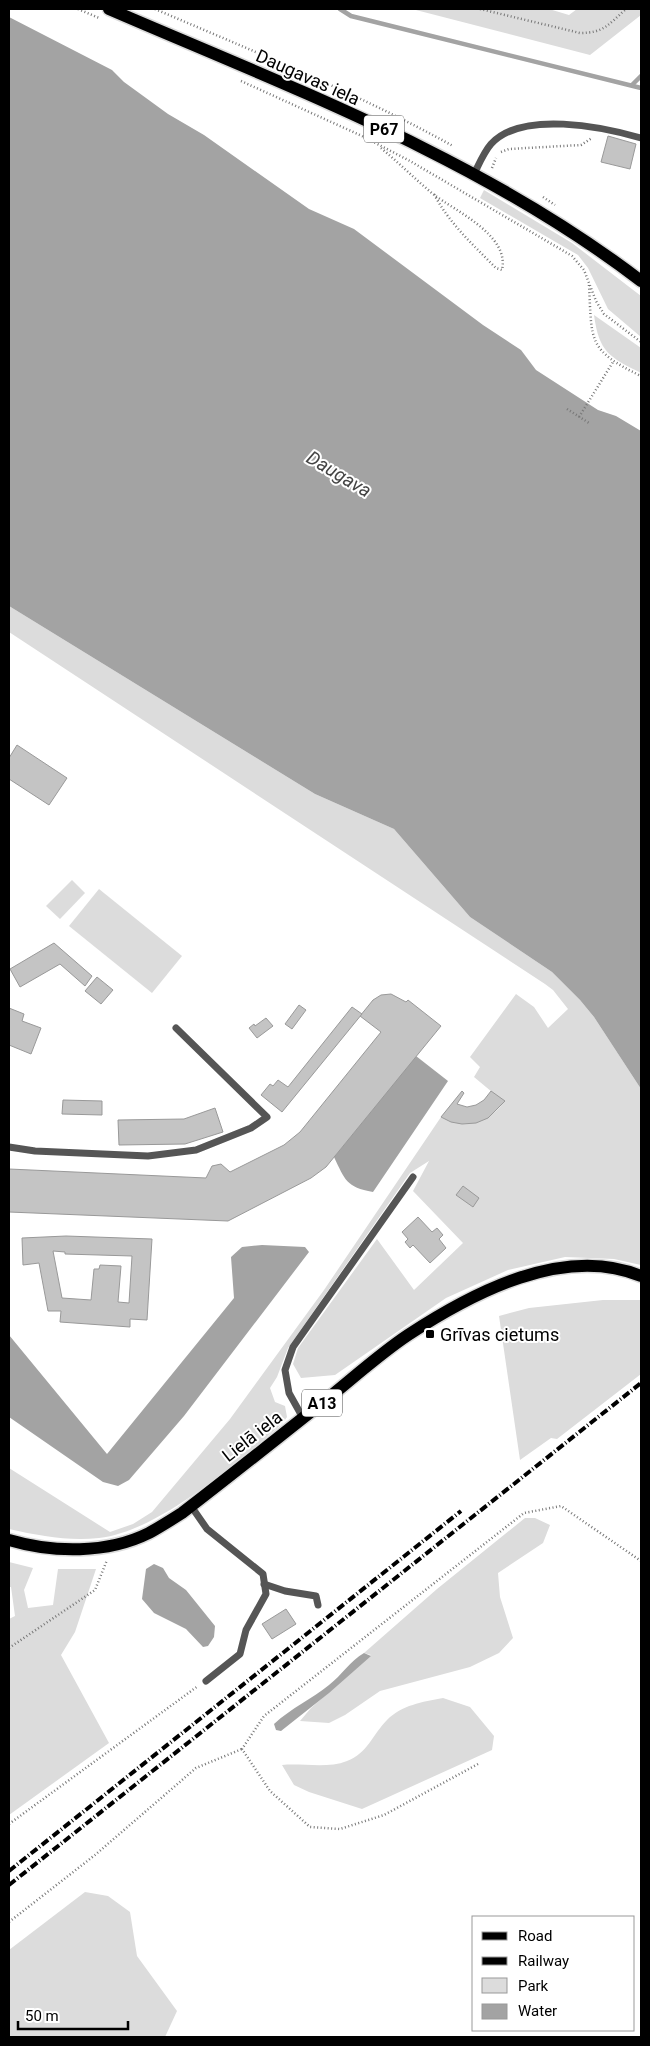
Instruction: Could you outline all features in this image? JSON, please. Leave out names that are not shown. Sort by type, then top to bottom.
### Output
[{"type":"main road","name":"Daugavas iela","points":[[107,15],[349,113],[474,174],[552,219],[641,282]]},
{"type":"main road","name":"Lielā iela","points":[[9,1540],[26,1545],[69,1550],[114,1545],[148,1534],[191,1506],[407,1336],[482,1292],[523,1277],[566,1266],[603,1267],[641,1276]]},
{"type":"lane","points":[[474,174],[491,144],[511,132],[541,125],[560,124],[606,128],[641,138]]},
{"type":"lane","points":[[9,1147],[35,1151],[148,1156],[196,1150],[251,1128],[268,1117],[176,1028]]},
{"type":"lane","points":[[303,1418],[289,1393],[285,1370],[293,1347],[413,1177]]},
{"type":"lane","points":[[191,1506],[207,1529],[263,1574],[266,1594],[246,1630],[240,1654],[206,1681]]},
{"type":"lane","points":[[264,1584],[285,1591],[316,1596],[318,1605]]},
{"type":"path","points":[[78,9],[107,15]]},
{"type":"path","points":[[155,9],[327,83],[418,127],[456,148]]},
{"type":"path","points":[[480,9],[569,31],[595,33],[605,28],[626,9]]},
{"type":"path","points":[[237,80],[378,145],[562,250],[579,262],[596,301],[604,314],[641,342]]},
{"type":"path","points":[[492,168],[497,155],[503,150],[582,145],[606,128]]},
{"type":"path","points":[[378,145],[434,194],[480,225],[496,244],[503,263],[502,270],[496,268],[460,231],[442,209],[434,194]]},
{"type":"path","points":[[588,281],[592,331],[596,345],[613,362],[641,376]]},
{"type":"path","points":[[579,417],[613,362]]},
{"type":"path","points":[[567,409],[589,423]]},
{"type":"path","points":[[9,1922],[95,1855],[196,1768],[242,1749],[264,1716],[524,1513],[561,1506],[641,1561]]},
{"type":"path","points":[[9,1648],[95,1590],[114,1545]]},
{"type":"path","points":[[9,1824],[206,1681]]},
{"type":"path","points":[[242,1749],[270,1791],[310,1826],[340,1828],[384,1815],[478,1764]]},
{"type":"green space","points":[[412,9],[549,9],[569,15],[577,9],[641,9],[641,15],[590,55]]},
{"type":"green space","points":[[484,190],[572,243],[641,296],[641,337],[608,309],[588,268],[578,255],[480,198]]},
{"type":"green space","points":[[594,315],[641,348],[641,373],[607,352],[599,337]]},
{"type":"green space","points":[[9,606],[315,794],[394,829],[470,917],[552,972],[580,1000],[594,1017],[641,1089],[641,1265],[614,1259],[565,1257],[508,1270],[446,1298],[335,1375],[301,1378],[293,1364],[298,1348],[377,1239],[414,1290],[463,1243],[413,1191],[429,1161],[410,1173],[288,1348],[277,1377],[270,1388],[275,1402],[285,1406],[287,1417],[282,1424],[220,1475],[172,1509],[147,1523],[122,1533],[99,1538],[76,1539],[54,1537],[9,1529],[9,1468],[110,1532],[133,1524],[152,1512],[230,1419],[324,1290],[441,1117],[459,1123],[476,1122],[491,1115],[504,1102],[474,1077],[480,1067],[470,1057],[516,994],[534,1007],[548,1028],[568,1009],[553,990],[545,984],[9,632]]},
{"type":"green space","points":[[72,880],[85,893],[60,919],[46,906]]},
{"type":"green space","points":[[99,889],[182,956],[152,993],[69,926]]},
{"type":"green space","points":[[603,1300],[641,1300],[641,1374],[557,1439],[551,1438],[520,1460],[499,1316],[529,1308]]},
{"type":"green space","points":[[525,1518],[535,1518],[550,1525],[543,1543],[498,1573],[500,1597],[513,1638],[499,1653],[470,1667],[380,1691],[345,1715],[329,1723],[300,1721],[311,1708],[371,1655],[364,1653],[437,1589]]},
{"type":"green space","points":[[9,1562],[33,1568],[24,1590],[28,1608],[53,1605],[58,1569],[96,1569],[75,1632],[61,1655],[109,1743],[9,1815],[9,1619],[15,1616],[11,1587],[9,1587]]},
{"type":"green space","points":[[443,1698],[470,1707],[494,1736],[492,1750],[362,1809],[309,1792],[294,1785],[282,1765],[331,1765],[347,1761],[360,1754],[382,1725],[399,1711],[413,1705]]},
{"type":"green space","points":[[85,1892],[108,1896],[130,1912],[137,1956],[177,2011],[165,2037],[9,2037],[9,1950]]},
{"type":"water","name":"Daugava","points":[[9,17],[112,70],[124,82],[168,114],[204,135],[309,209],[354,229],[483,325],[521,350],[536,370],[598,410],[616,416],[641,431],[641,1089],[594,1017],[580,1000],[552,972],[470,917],[394,829],[315,794],[9,606]]},
{"type":"water","points":[[416,1056],[448,1081],[373,1192],[357,1188],[344,1177],[334,1157]]},
{"type":"water","points":[[262,1245],[305,1247],[309,1252],[184,1416],[129,1480],[118,1486],[103,1482],[9,1417],[9,1335],[107,1454],[234,1298],[231,1257],[242,1247]]},
{"type":"water","points":[[154,1564],[163,1568],[169,1578],[186,1590],[215,1626],[214,1637],[208,1646],[203,1647],[186,1629],[154,1613],[142,1599],[146,1569]]},
{"type":"water","points":[[364,1653],[371,1656],[329,1693],[281,1731],[276,1730],[274,1724],[329,1685],[354,1660]]},
{"type":"building","points":[[608,136],[636,144],[630,169],[601,162]]},
{"type":"building","points":[[17,745],[67,778],[49,805],[9,779],[9,758]]},
{"type":"building","points":[[54,943],[92,976],[85,986],[60,964],[20,987],[10,969]]},
{"type":"building","points":[[97,977],[113,990],[101,1004],[85,991]]},
{"type":"building","points":[[391,994],[406,1002],[408,1000],[441,1026],[326,1167],[311,1178],[228,1221],[9,1212],[9,1169],[206,1178],[212,1166],[221,1164],[230,1172],[284,1145],[300,1132],[381,1032],[360,1016],[373,1000],[381,995]]},
{"type":"building","points":[[299,1005],[306,1010],[292,1029],[285,1024]]},
{"type":"building","points":[[352,1007],[362,1014],[282,1112],[261,1095],[270,1084],[273,1086],[278,1080],[288,1087]]},
{"type":"building","points":[[9,1008],[24,1014],[22,1021],[41,1028],[31,1054],[9,1045]]},
{"type":"building","points":[[266,1018],[273,1026],[257,1038],[249,1028]]},
{"type":"building","points":[[462,1091],[464,1093],[457,1104],[467,1107],[476,1105],[484,1100],[491,1091],[505,1101],[488,1118],[476,1123],[462,1124],[451,1122],[441,1117]]},
{"type":"building","points":[[63,1100],[102,1101],[102,1115],[62,1114]]},
{"type":"building","points":[[215,1108],[223,1132],[185,1144],[119,1145],[118,1120],[184,1119]]},
{"type":"building","points":[[463,1186],[479,1198],[473,1207],[456,1195]]},
{"type":"building","points":[[418,1217],[432,1232],[437,1228],[443,1235],[439,1239],[446,1248],[430,1263],[413,1245],[410,1248],[405,1242],[408,1239],[402,1232]]},
{"type":"building","points":[[66,1236],[152,1239],[147,1320],[130,1319],[130,1327],[60,1322],[61,1311],[48,1311],[39,1263],[23,1265],[22,1238]],"holes":[[[53,1251],[65,1252],[65,1254],[132,1256],[129,1303],[118,1302],[121,1266],[100,1265],[99,1269],[94,1269],[91,1300],[62,1298]]]},
{"type":"building","points":[[286,1609],[296,1624],[272,1639],[262,1624]]},
{"type":"waterway","points":[[340,9],[351,16],[641,88]]},
{"type":"waterway","points":[[632,85],[641,76]]},
{"type":"railway","points":[[9,1885],[641,1383]]},
{"type":"railway","points":[[9,1871],[461,1511]]},
{"type":"place","name":"Grīvas cietums","points":[[430,1334]]}]
